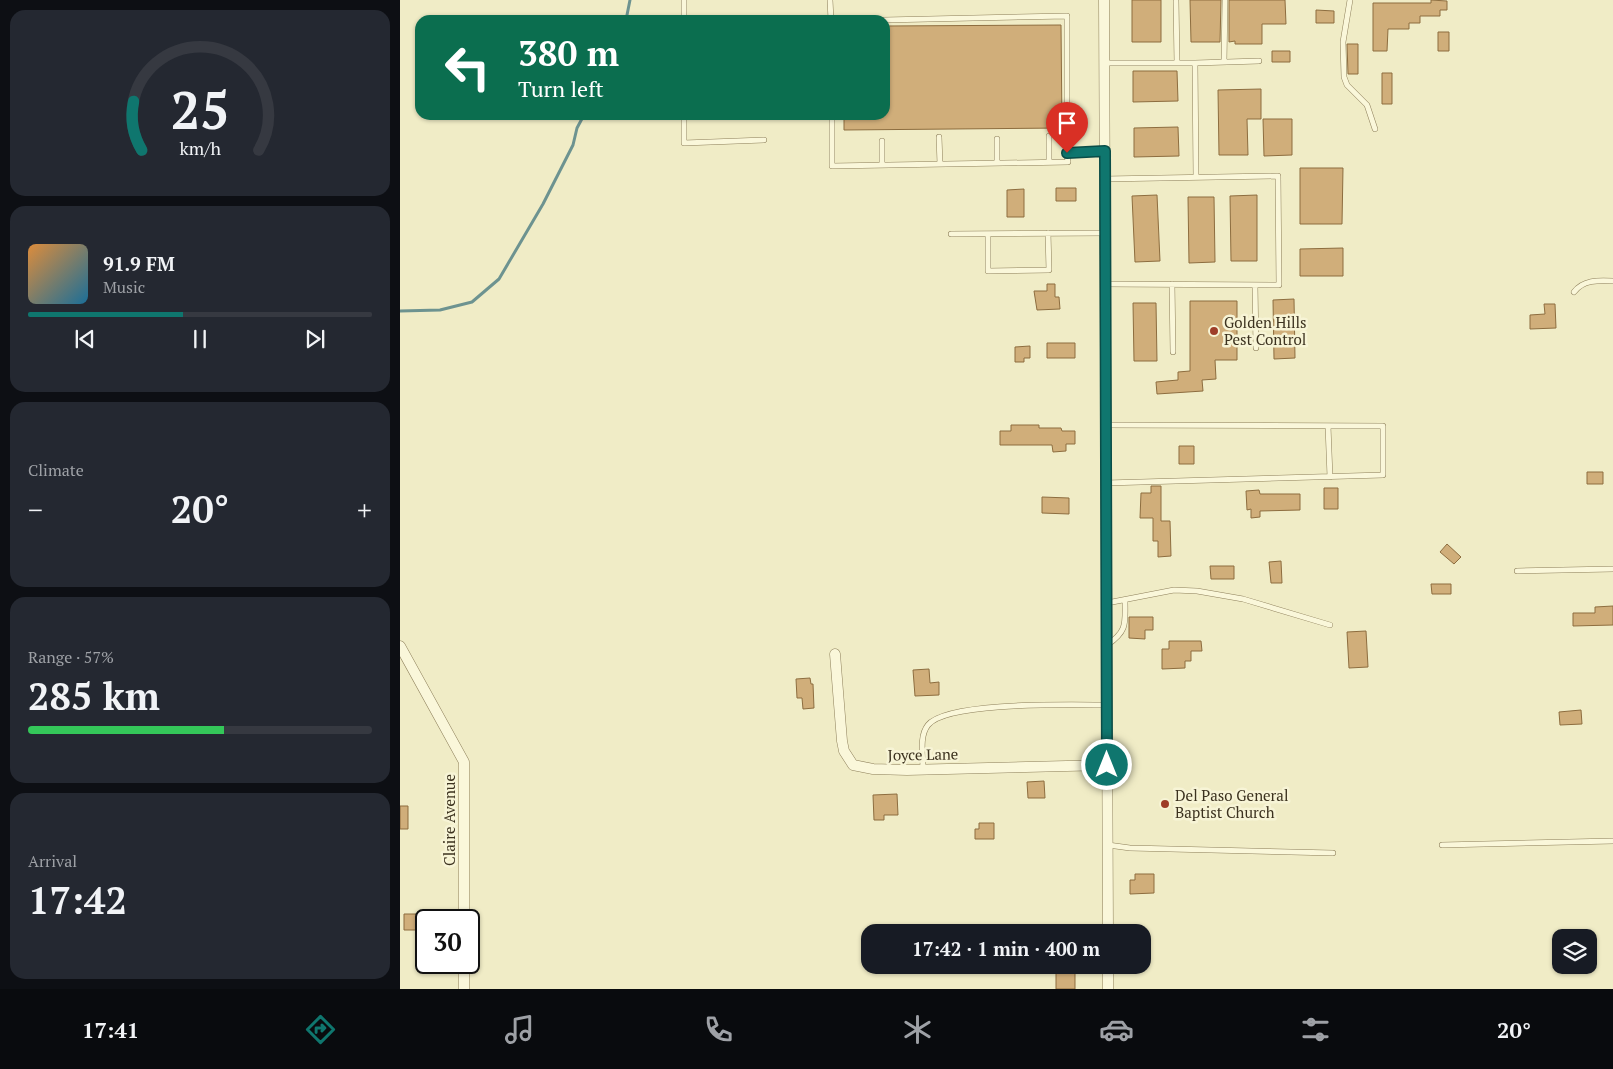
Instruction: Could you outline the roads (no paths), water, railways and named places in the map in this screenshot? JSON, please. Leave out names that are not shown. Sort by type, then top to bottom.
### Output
[{"type":"street","points":[[1104,0],[1108,924]]},
{"type":"street","name":"Claire Avenue","points":[[400,646],[464,762],[464,909]]},
{"type":"street","name":"Joyce Lane","points":[[835,654],[842,741],[844,751],[854,765],[873,769],[1107,765]]},
{"type":"street","points":[[464,974],[464,989]]},
{"type":"street","points":[[1108,974],[1108,989]]},
{"type":"lane","points":[[684,0],[684,15]]},
{"type":"lane","points":[[830,0],[830,15]]},
{"type":"lane","points":[[1350,0],[1343,42],[1344,78],[1347,85],[1367,105],[1375,130]]},
{"type":"lane","points":[[1176,1],[1177,63]]},
{"type":"lane","points":[[1224,1],[1224,62]]},
{"type":"lane","points":[[832,120],[832,166],[1068,162],[1067,16],[890,20]]},
{"type":"lane","points":[[1104,63],[1259,61]]},
{"type":"lane","points":[[1195,63],[1196,177]]},
{"type":"lane","points":[[684,120],[684,143],[764,140]]},
{"type":"lane","points":[[1049,136],[1049,162]]},
{"type":"lane","points":[[939,137],[940,164]]},
{"type":"lane","points":[[997,139],[997,163]]},
{"type":"lane","points":[[882,141],[882,166]]},
{"type":"lane","points":[[1067,153],[1105,151]]},
{"type":"lane","points":[[1105,179],[1278,176],[1279,285],[1105,284]]},
{"type":"lane","points":[[951,234],[1105,233]]},
{"type":"lane","points":[[988,234],[988,271],[1050,270],[1048,234]]},
{"type":"lane","points":[[1574,292],[1588,282],[1613,281]]},
{"type":"lane","points":[[1172,284],[1172,352]]},
{"type":"lane","points":[[1255,285],[1256,348]]},
{"type":"lane","points":[[1106,425],[1383,426],[1383,475],[1106,483]]},
{"type":"lane","points":[[1328,426],[1330,477]]},
{"type":"lane","points":[[1518,571],[1613,569]]},
{"type":"lane","points":[[1106,603],[1174,590],[1197,592],[1243,600],[1330,625]]},
{"type":"lane","points":[[1107,645],[1120,636],[1125,626],[1125,600]]},
{"type":"lane","points":[[923,769],[922,739],[926,727],[934,718],[1001,706],[1107,705]]},
{"type":"lane","points":[[1442,844],[1613,842]]},
{"type":"lane","points":[[1108,845],[1130,848],[1333,853]]},
{"type":"waterway","points":[[627,15],[630,0]]},
{"type":"waterway","points":[[400,311],[440,310],[472,302],[499,279],[543,204],[573,145],[577,128],[581,120]]},
{"type":"place","name":"Golden Hills Pest Control","points":[[1214,331]]},
{"type":"place","name":"Del Paso General Baptist Church","points":[[1165,804]]}]
